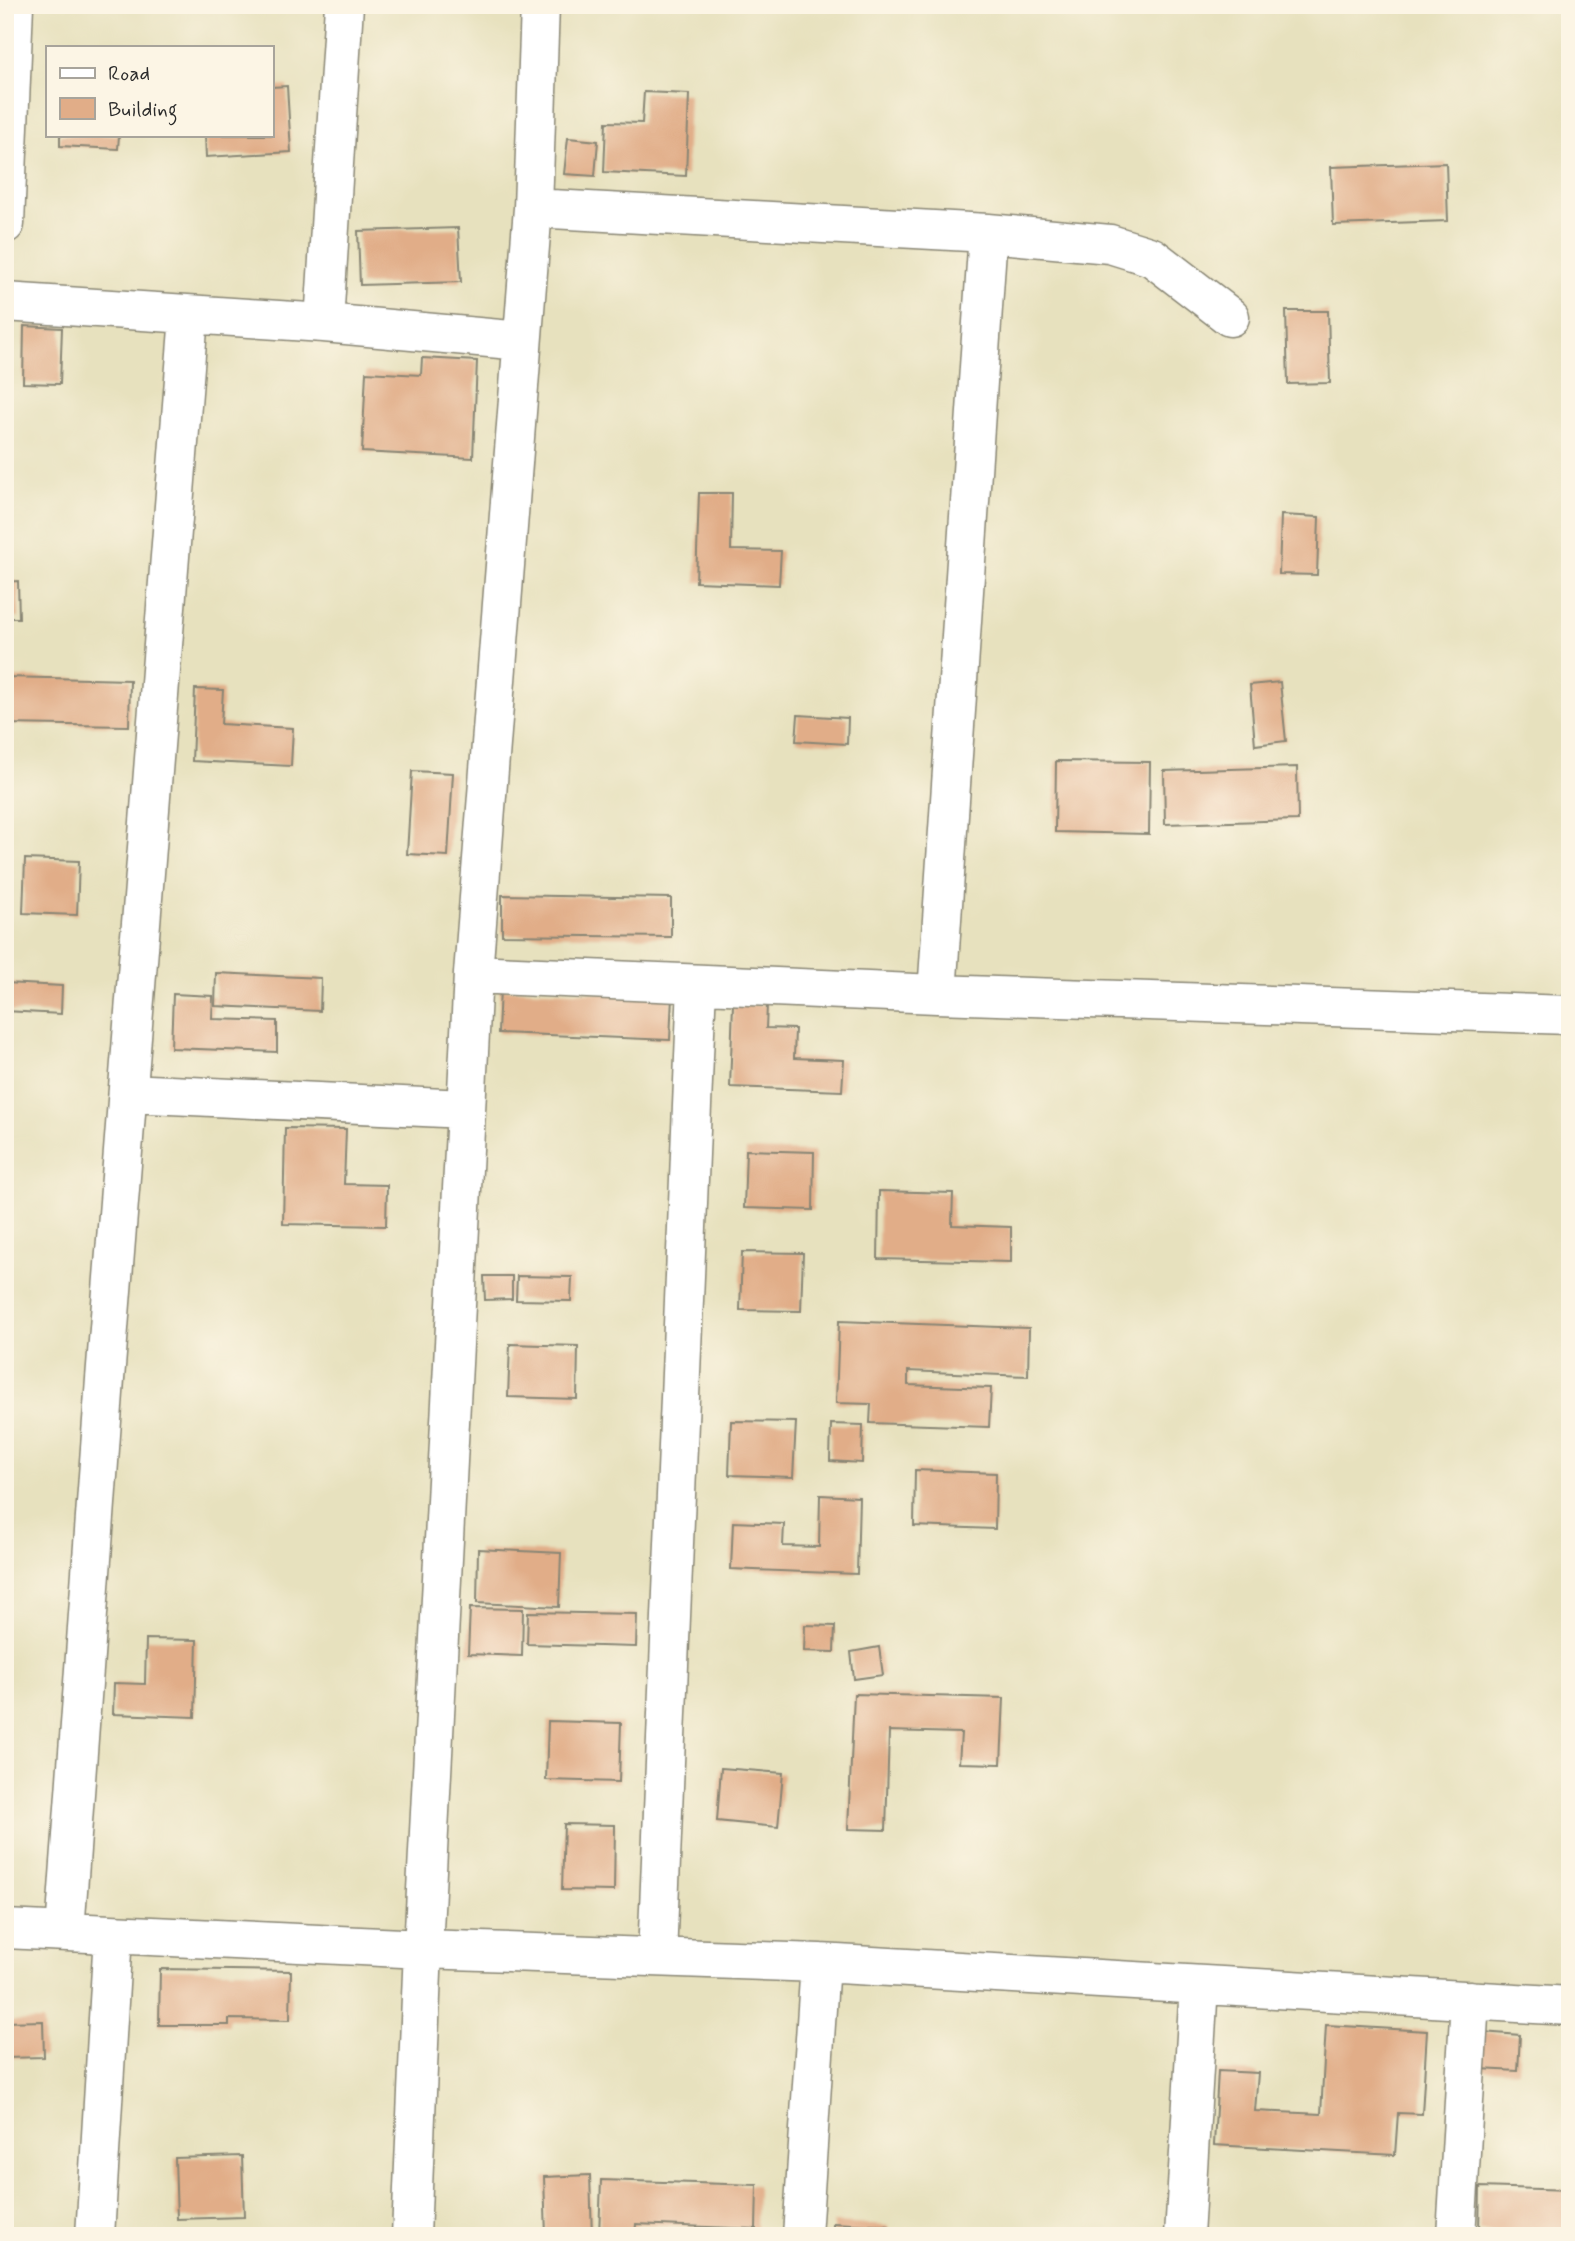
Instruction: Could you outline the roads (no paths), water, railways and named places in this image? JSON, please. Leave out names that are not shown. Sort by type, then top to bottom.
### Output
[{"type":"street","points":[[5,224],[14,5]]},
{"type":"street","points":[[324,323],[344,5]]},
{"type":"street","points":[[411,2236],[473,974],[533,208],[540,5]]},
{"type":"street","points":[[533,208],[988,233],[1110,244],[1152,257],[1230,317]]},
{"type":"street","points":[[937,994],[988,233]]},
{"type":"street","points":[[5,302],[324,323],[522,341]]},
{"type":"street","points":[[65,1932],[189,316]]},
{"type":"street","points":[[473,974],[937,994],[1570,1015]]},
{"type":"street","points":[[657,1957],[697,984]]},
{"type":"street","points":[[128,1093],[466,1109]]},
{"type":"street","points":[[5,1929],[423,1949],[820,1963],[1570,2006]]},
{"type":"street","points":[[95,2236],[113,1935]]},
{"type":"street","points":[[802,2236],[820,1963]]},
{"type":"street","points":[[1184,2236],[1199,1985]]},
{"type":"street","points":[[1456,2236],[1470,2000]]}]
